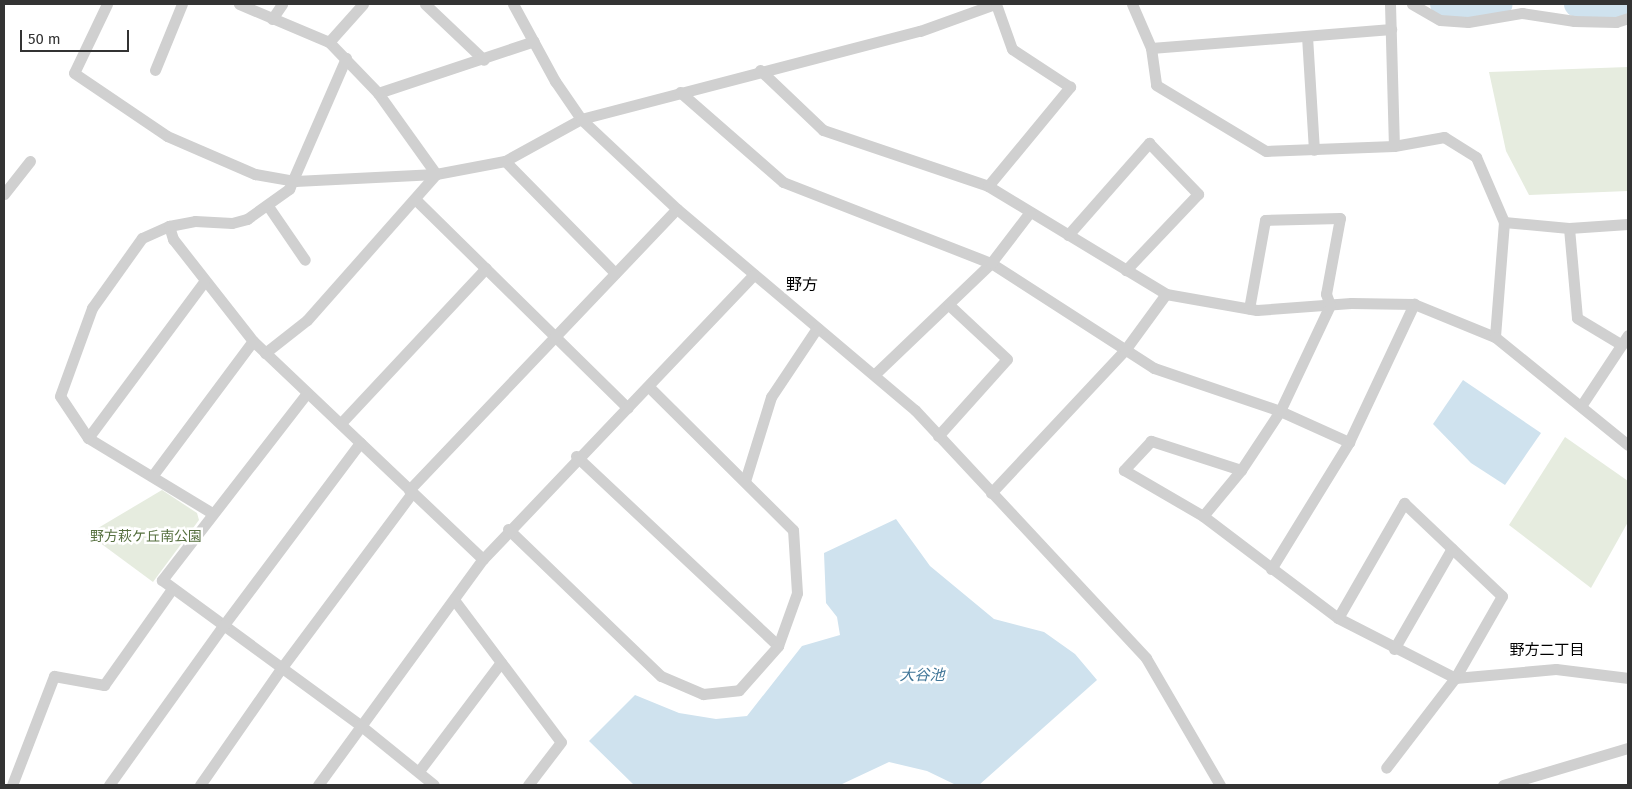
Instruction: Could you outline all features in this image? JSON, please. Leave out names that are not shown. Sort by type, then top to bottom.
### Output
[{"type":"street","points":[[107,4],[74,73],[167,136],[255,174],[295,181],[436,174],[506,161],[581,119],[760,70],[920,31],[996,4],[1012,49],[1070,87],[988,186]]},
{"type":"street","points":[[155,70],[182,4]]},
{"type":"street","points":[[240,4],[329,42],[378,93],[436,174]]},
{"type":"street","points":[[272,19],[282,4]]},
{"type":"street","points":[[329,42],[363,4]]},
{"type":"street","points":[[425,4],[484,60]]},
{"type":"street","points":[[513,4],[581,119],[677,208],[817,328],[875,374],[938,436],[1146,658],[1220,785]]},
{"type":"street","points":[[1132,4],[1151,48],[1156,85],[1266,151],[1394,146],[1444,137],[1476,157],[1504,222],[1495,337]]},
{"type":"street","points":[[1390,4],[1394,146]]},
{"type":"street","points":[[1412,4],[1440,20],[1468,22],[1522,8],[1574,21],[1616,22],[1628,18]]},
{"type":"street","points":[[1151,48],[1391,29]]},
{"type":"street","points":[[1307,36],[1314,150]]},
{"type":"street","points":[[378,93],[484,60],[534,41]]},
{"type":"street","points":[[212,514],[153,475],[88,438],[60,396],[92,308],[142,238],[169,226],[195,220],[232,223],[247,219],[268,206],[295,181],[346,58]]},
{"type":"street","points":[[760,70],[823,130],[988,186],[1166,294],[1249,309],[1330,305],[1414,304],[1495,337],[1628,446]]},
{"type":"street","points":[[680,92],[783,182],[992,264],[1154,368],[1280,411],[1349,442]]},
{"type":"street","points":[[1068,235],[1149,143],[1198,194],[1126,270]]},
{"type":"street","points":[[4,194],[30,161]]},
{"type":"street","points":[[506,161],[615,273]]},
{"type":"street","points":[[265,353],[308,320],[436,174]]},
{"type":"street","points":[[414,199],[556,335],[628,408]]},
{"type":"street","points":[[268,206],[305,260]]},
{"type":"street","points":[[200,785],[280,670],[411,492],[677,208]]},
{"type":"street","points":[[875,374],[992,264],[1030,212]]},
{"type":"street","points":[[1203,516],[1241,470],[1280,411],[1330,305],[1326,294],[1340,218],[1266,220],[1249,309]]},
{"type":"street","points":[[1504,222],[1569,228],[1628,224]]},
{"type":"street","points":[[169,226],[173,239],[204,282],[253,341],[483,559]]},
{"type":"street","points":[[1569,228],[1577,318],[1625,340],[1581,406]]},
{"type":"street","points":[[340,423],[486,268]]},
{"type":"street","points":[[318,785],[360,725],[455,601],[483,559],[508,529],[576,456],[628,408],[754,274]]},
{"type":"street","points":[[88,438],[204,282]]},
{"type":"street","points":[[991,493],[1125,350],[1166,294]]},
{"type":"street","points":[[1271,569],[1349,442],[1414,304]]},
{"type":"street","points":[[938,436],[1007,359],[949,305]]},
{"type":"street","points":[[745,481],[771,397],[817,328]]},
{"type":"street","points":[[153,475],[253,341]]},
{"type":"street","points":[[508,529],[661,676],[703,694],[739,690],[778,646],[797,593],[793,530],[648,386]]},
{"type":"street","points":[[307,393],[162,580],[280,670],[360,725],[434,785]]},
{"type":"street","points":[[1241,470],[1151,441],[1124,470],[1203,516],[1338,618],[1394,649],[1455,678],[1556,669],[1628,678]]},
{"type":"street","points":[[109,785],[223,626],[360,443]]},
{"type":"street","points":[[576,456],[778,646]]},
{"type":"street","points":[[1338,618],[1404,502],[1502,596],[1455,678],[1386,768]]},
{"type":"street","points":[[1394,649],[1452,548]]},
{"type":"street","points":[[12,785],[54,676],[104,685],[172,589]]},
{"type":"street","points":[[455,601],[561,742],[528,785]]},
{"type":"street","points":[[419,771],[501,662]]},
{"type":"street","points":[[1503,785],[1628,748]]},
{"type":"street","points":[[4,782],[7,785]]},
{"type":"green space","points":[[1628,67],[1628,191],[1529,195],[1506,151],[1489,72]]},
{"type":"green space","points":[[1565,437],[1628,481],[1628,522],[1591,588],[1509,525]]},
{"type":"green space","name":"野方萩ケ丘南公園","points":[[162,490],[197,513],[199,520],[153,582],[88,534]]},
{"type":"water","points":[[1463,380],[1541,433],[1505,485],[1471,463],[1433,424]]},
{"type":"water","name":"大谷池","points":[[896,519],[930,566],[994,619],[1044,632],[1075,654],[1097,680],[979,785],[956,785],[927,771],[889,762],[840,785],[634,785],[589,741],[635,695],[679,713],[716,719],[747,716],[802,646],[840,635],[837,617],[826,603],[824,553]]},
{"type":"waterway","points":[[1443,4],[1481,8],[1500,4]]},
{"type":"waterway","points":[[1577,4],[1621,4]]},
{"type":"district","name":"野方","points":[[802,285]]},
{"type":"district","name":"野方二丁目","points":[[1547,651]]}]
